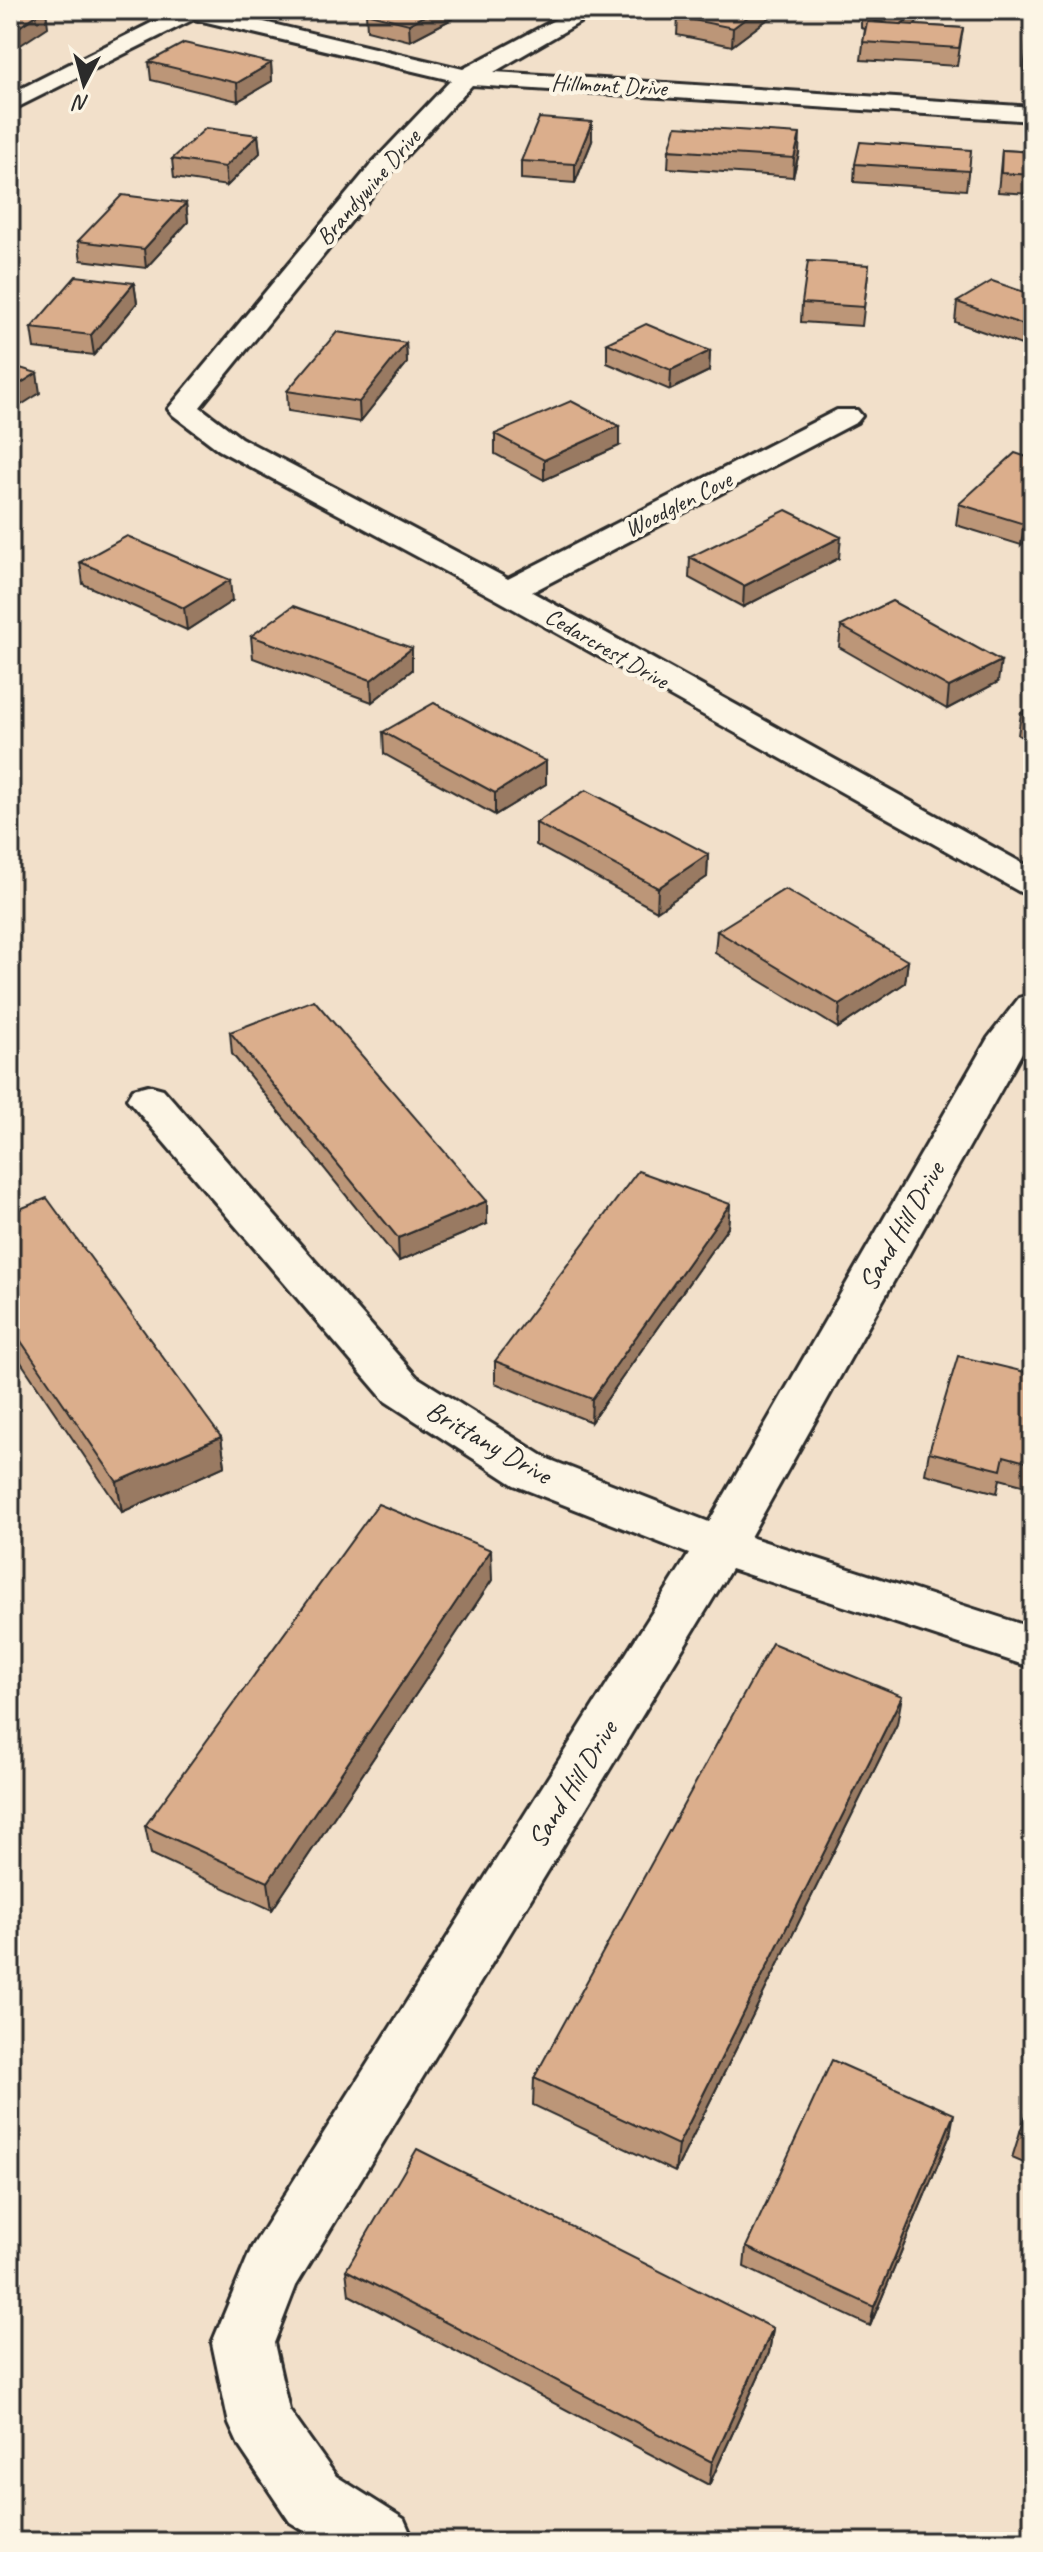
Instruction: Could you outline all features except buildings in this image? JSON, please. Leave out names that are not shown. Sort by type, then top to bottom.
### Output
[{"type":"street","name":"Brandywine Drive","points":[[183,409],[383,166],[466,77],[590,10]]},
{"type":"street","name":"Hillmont Drive","points":[[194,11],[466,77],[1033,114]]},
{"type":"street","points":[[10,104],[194,11]]},
{"type":"street","name":"Cedarcrest Drive","points":[[183,409],[230,444],[508,592],[1033,884]]},
{"type":"street","name":"Woodglen Cove","points":[[508,592],[847,416]]},
{"type":"street","name":"Sand Hill Drive","points":[[381,2542],[313,2499],[261,2424],[243,2343],[273,2268],[720,1546],[1008,1038],[1033,1007]]},
{"type":"street","name":"Brittany Drive","points":[[148,1099],[401,1389],[531,1472],[720,1546],[1033,1648]]}]
